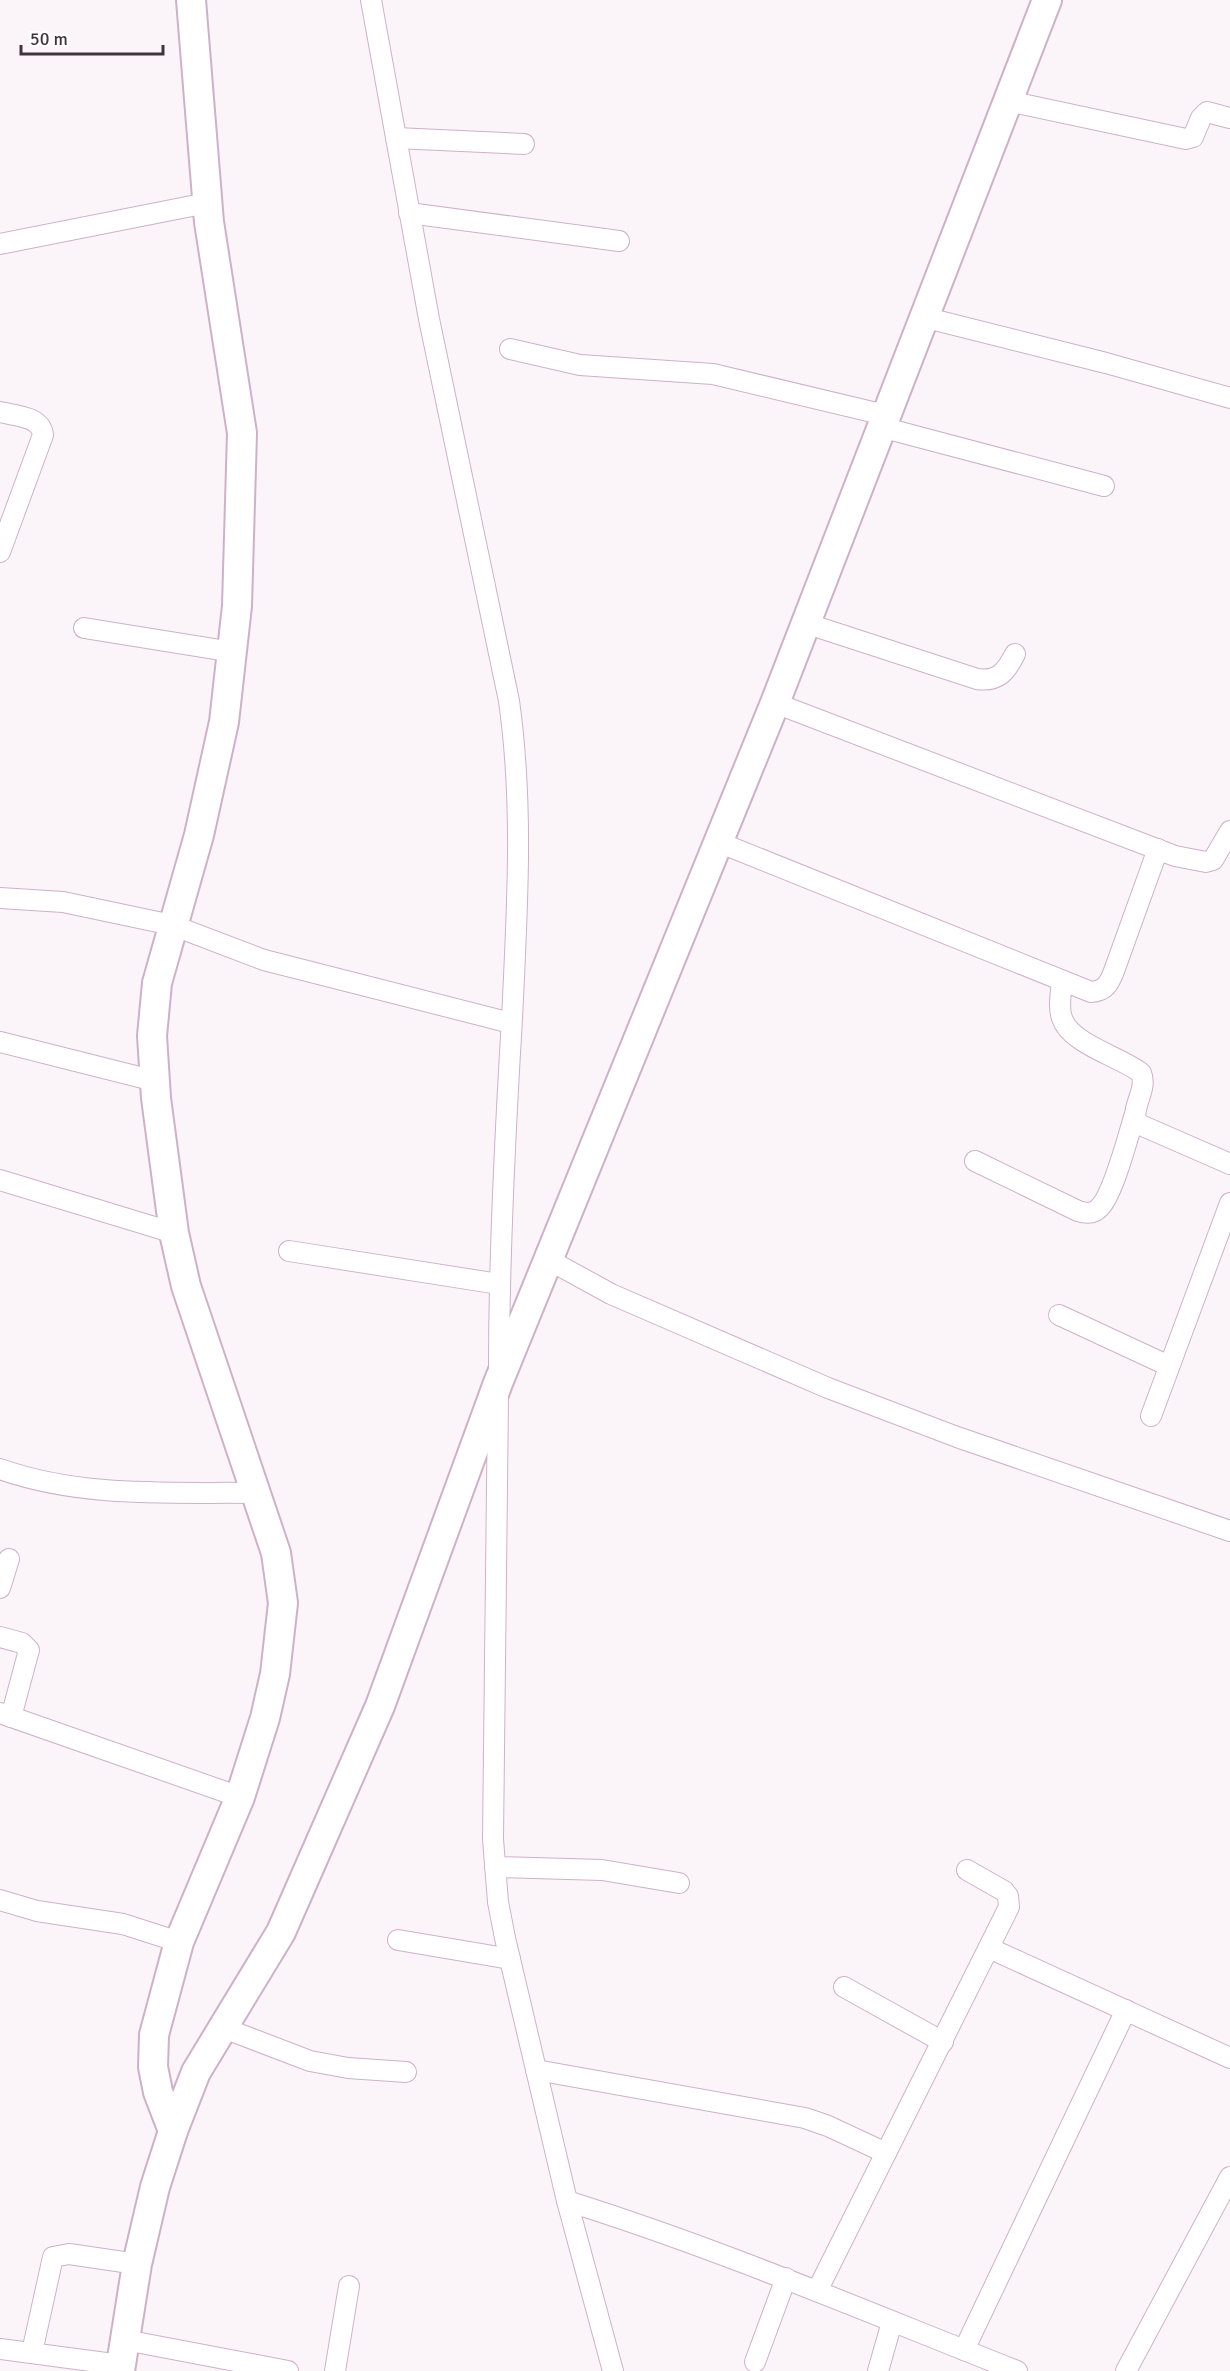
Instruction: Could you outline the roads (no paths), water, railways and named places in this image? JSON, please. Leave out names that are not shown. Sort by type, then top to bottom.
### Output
[{"type":"street","points":[[173,2131],[158,2092],[153,2067],[154,2046],[162,2004],[179,1942],[240,1797],[275,1674],[283,1603],[276,1553],[202,1339],[174,1233],[155,1081],[152,1009],[172,925],[199,835],[224,722],[237,606],[242,433],[207,203],[191,0]]},
{"type":"street","points":[[371,0],[409,213],[482,564],[514,738],[519,803],[519,870],[499,1284],[495,1867],[498,1902],[510,1959],[567,2201],[613,2371]]},
{"type":"street","points":[[122,2359],[137,2264],[155,2187],[173,2131],[196,2072],[221,2027],[281,1932],[366,1737],[498,1383],[775,703],[1047,0]]},
{"type":"street","points":[[1008,101],[1186,139],[1193,137],[1201,118],[1207,112],[1230,118]]},
{"type":"street","points":[[396,138],[524,144]]},
{"type":"street","points":[[0,244],[207,203]]},
{"type":"street","points":[[409,213],[619,241]]},
{"type":"street","points":[[923,317],[1106,363],[1230,398]]},
{"type":"street","points":[[510,349],[580,365],[713,374],[1104,486]]},
{"type":"street","points":[[0,412],[36,422],[42,428],[43,435],[2,543]]},
{"type":"street","points":[[805,623],[988,681],[999,677],[1008,669],[1015,654]]},
{"type":"street","points":[[84,628],[233,652]]},
{"type":"street","points":[[775,703],[1158,849],[1206,862],[1217,855],[1230,831]]},
{"type":"street","points":[[718,842],[1091,992],[1100,991],[1108,985],[1158,849]]},
{"type":"street","points":[[0,898],[63,902],[172,925],[264,960],[511,1023]]},
{"type":"street","points":[[975,1161],[1078,1211],[1093,1212],[1102,1206],[1117,1170],[1134,1117],[1143,1085],[1141,1073],[1086,1042],[1065,1026],[1060,1011],[1062,981]]},
{"type":"street","points":[[0,1042],[155,1081]]},
{"type":"street","points":[[1134,1117],[1139,1126],[1230,1164]]},
{"type":"street","points":[[0,1180],[174,1233]]},
{"type":"street","points":[[1151,1416],[1230,1203]]},
{"type":"street","points":[[289,1251],[499,1284]]},
{"type":"street","points":[[549,1260],[611,1294],[828,1388],[957,1437],[1230,1531]]},
{"type":"street","points":[[1059,1315],[1170,1366]]},
{"type":"street","points":[[0,1469],[33,1481],[100,1492],[255,1493]]},
{"type":"street","points":[[0,1588],[9,1559]]},
{"type":"street","points":[[0,1637],[22,1643],[29,1650],[6,1715],[240,1797]]},
{"type":"street","points":[[495,1867],[602,1870],[679,1883]]},
{"type":"street","points":[[817,2291],[943,2042],[1010,1902],[1004,1891],[967,1870]]},
{"type":"street","points":[[0,1900],[37,1911],[123,1924],[179,1942]]},
{"type":"street","points":[[398,1940],[510,1959]]},
{"type":"street","points":[[989,1948],[1230,2058]]},
{"type":"street","points":[[844,1987],[943,2042]]},
{"type":"street","points":[[964,2350],[1126,2010]]},
{"type":"street","points":[[221,2027],[310,2061],[348,2068],[406,2072]]},
{"type":"street","points":[[536,2070],[805,2118],[886,2153]]},
{"type":"street","points":[[1126,2371],[1230,2177]]},
{"type":"street","points":[[567,2201],[644,2225],[786,2278],[1017,2371]]},
{"type":"street","points":[[32,2352],[54,2257],[69,2254],[137,2264]]},
{"type":"street","points":[[755,2362],[786,2278]]},
{"type":"street","points":[[335,2371],[349,2286]]},
{"type":"street","points":[[878,2371],[892,2322]]},
{"type":"street","points":[[0,2349],[288,2371]]}]
